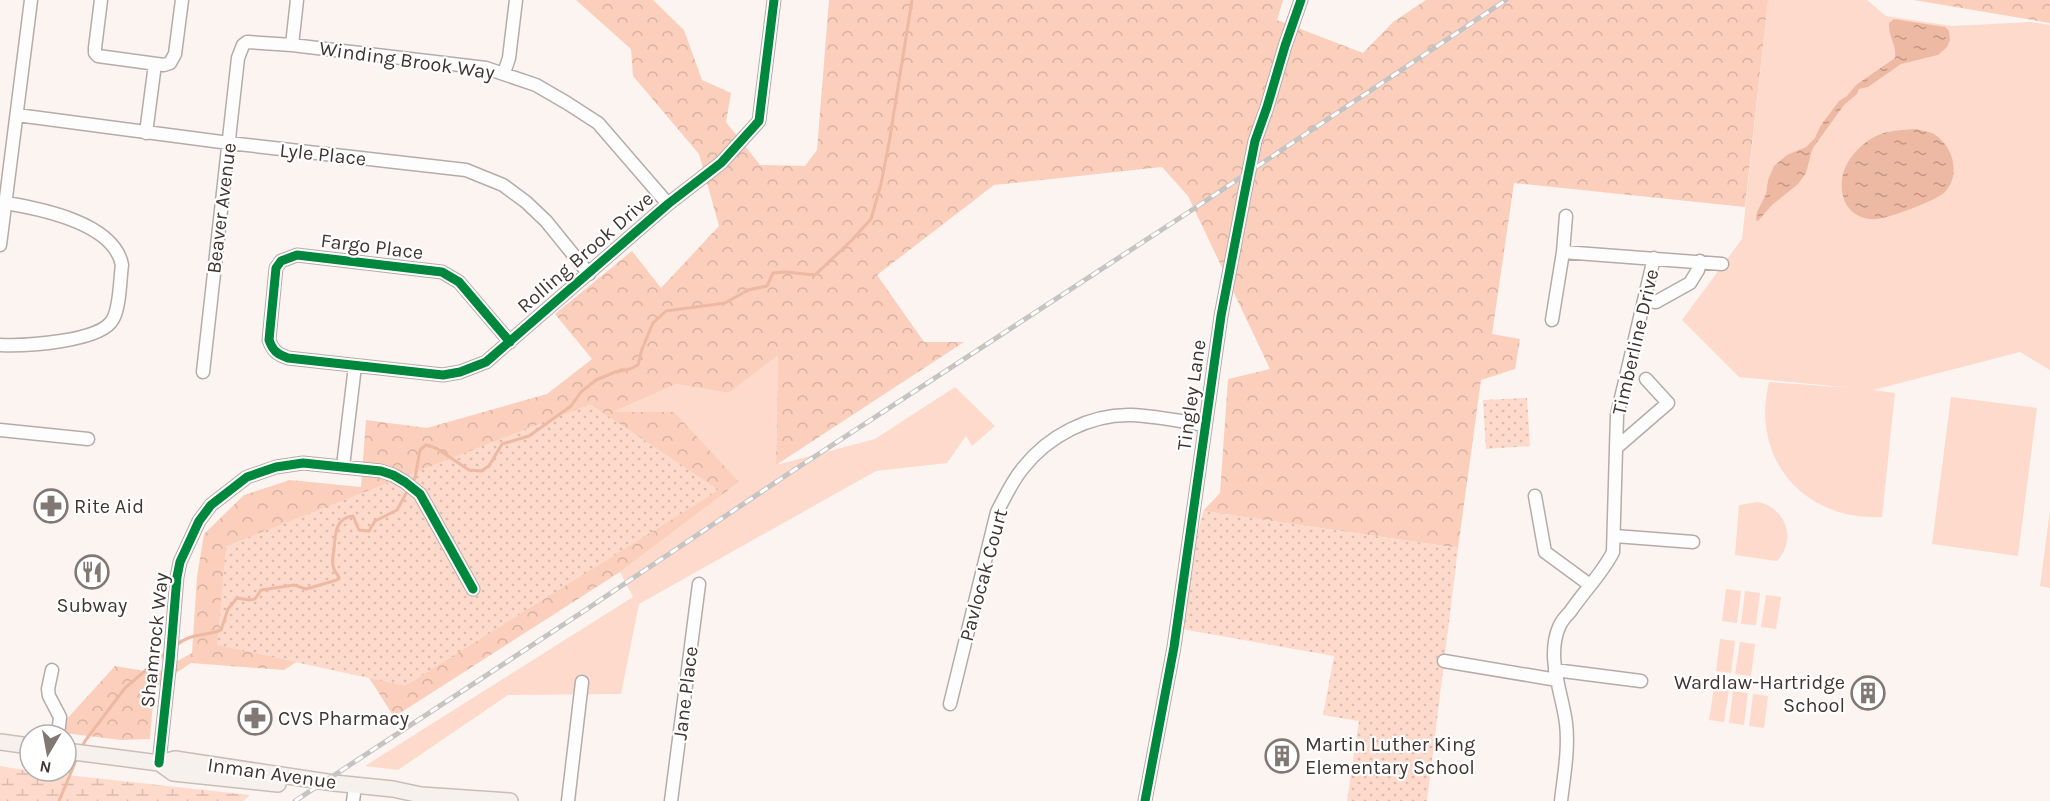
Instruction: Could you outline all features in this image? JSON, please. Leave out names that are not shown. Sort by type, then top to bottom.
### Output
[{"type":"main road","points":[[0,742],[18,744]]},
{"type":"main road","name":"Inman Avenue","points":[[78,752],[159,763],[175,759],[334,783],[393,789],[421,795],[510,801]]},
{"type":"main road","name":"Inman Avenue","points":[[159,763],[173,773],[354,798],[399,798],[421,795]]},
{"type":"street","points":[[0,246],[31,0]]},
{"type":"street","points":[[101,0],[95,53],[98,56],[155,64],[170,63],[174,58],[182,0]]},
{"type":"street","points":[[292,45],[297,0]]},
{"type":"street","points":[[504,73],[509,58],[516,0]]},
{"type":"street","name":"Rolling Brook Drive","points":[[269,340],[278,355],[288,358],[443,375],[460,372],[486,362],[668,204],[721,163],[759,121],[774,0]]},
{"type":"street","name":"Tingley Lane","points":[[1145,801],[1174,646],[1221,316],[1255,141],[1300,0]]},
{"type":"street","name":"Winding Brook Way","points":[[243,45],[252,41],[292,45],[486,68],[504,73],[536,85],[598,123],[668,204]]},
{"type":"street","name":"Beaver Avenue","points":[[202,372],[238,58],[243,45]]},
{"type":"street","points":[[146,133],[155,64]]},
{"type":"street","name":"Lyle Place","points":[[17,115],[146,133],[466,170],[503,185],[526,202],[546,221],[588,274]]},
{"type":"street","points":[[0,345],[31,346],[97,333],[107,328],[115,316],[122,265],[114,246],[84,225],[37,208],[6,203]]},
{"type":"street","points":[[1552,320],[1563,252],[1566,216]]},
{"type":"street","points":[[1563,252],[1722,264]]},
{"type":"street","name":"Fargo Place","points":[[269,340],[276,268],[281,261],[297,255],[442,272],[459,282],[510,342]]},
{"type":"street","name":"Timberline Drive","points":[[1560,801],[1567,754],[1566,723],[1556,675],[1555,646],[1559,627],[1606,567],[1613,552],[1617,415],[1654,258]]},
{"type":"street","points":[[1644,300],[1656,302],[1690,283],[1698,270],[1700,261]]},
{"type":"street","points":[[343,466],[355,366]]},
{"type":"street","points":[[1616,448],[1668,403],[1646,379]]},
{"type":"street","name":"Pavlocak Court","points":[[950,704],[998,512],[1023,467],[1048,443],[1084,423],[1128,415],[1204,424]]},
{"type":"street","points":[[0,430],[88,439]]},
{"type":"street","name":"Shamrock Way","points":[[159,763],[180,562],[199,521],[211,505],[247,477],[276,466],[303,463],[381,471],[410,485],[420,494],[473,589]]},
{"type":"street","points":[[1534,496],[1545,552],[1590,585]]},
{"type":"street","points":[[1615,536],[1693,542]]},
{"type":"street","name":"Jane Place","points":[[671,801],[699,584]]},
{"type":"street","points":[[1444,661],[1556,675],[1641,681]]},
{"type":"street","points":[[52,670],[48,688],[49,696],[60,717],[59,723]]},
{"type":"street","points":[[568,801],[582,682]]},
{"type":"green space","points":[[576,0],[653,0],[684,30],[702,80],[731,93],[726,122],[760,165],[805,166],[817,150],[829,0],[1283,0],[1277,20],[1363,53],[1393,22],[1426,0],[1768,0],[1745,207],[1514,183],[1492,334],[1520,339],[1515,369],[1481,380],[1458,548],[1203,511],[1220,493],[1228,379],[1270,369],[1188,196],[1162,167],[994,185],[877,275],[924,342],[964,342],[776,465],[778,355],[729,393],[676,384],[612,412],[674,412],[739,482],[620,572],[394,717],[363,668],[313,651],[284,670],[191,663],[154,688],[150,739],[121,740],[78,735],[78,723],[65,723],[65,721],[115,666],[156,673],[192,653],[197,577],[204,534],[244,495],[290,480],[361,487],[366,420],[427,428],[547,394],[592,359],[555,314],[632,251],[661,288],[719,226],[699,154],[633,76],[631,49]]},
{"type":"green space","points":[[1768,0],[1867,0],[1886,16],[1952,26],[2031,22],[2050,25],[2050,370],[2020,352],[1873,390],[1895,393],[1882,517],[1854,516],[1829,508],[1807,496],[1789,480],[1776,460],[1768,436],[1765,410],[1769,382],[1853,388],[1739,377],[1682,320],[1742,239]]},
{"type":"green space","points":[[1914,0],[2050,0],[2050,23]]},
{"type":"green space","points":[[778,354],[776,465],[875,439],[955,387],[995,426],[972,446],[966,436],[947,463],[876,471],[639,604],[621,694],[508,695],[398,770],[365,766],[633,597],[620,572],[739,482],[610,412],[676,384],[729,393]]},
{"type":"green space","points":[[1951,397],[2037,408],[2018,556],[1932,544]]},
{"type":"green space","points":[[1527,398],[1530,446],[1486,449],[1483,400]]},
{"type":"green space","points":[[590,404],[719,490],[405,686],[217,645],[226,546]]},
{"type":"green space","points":[[1758,502],[1776,511],[1786,526],[1786,543],[1777,561],[1735,555],[1739,505]]},
{"type":"green space","points":[[2050,510],[2050,588],[2040,586]]},
{"type":"green space","points":[[1203,511],[1458,548],[1427,801],[1347,801],[1359,721],[1323,715],[1334,656],[1176,628]]},
{"type":"green space","points":[[1726,589],[1741,591],[1737,623],[1722,621]]},
{"type":"green space","points":[[1745,591],[1760,593],[1756,625],[1741,624]]},
{"type":"green space","points":[[1766,595],[1781,597],[1776,629],[1761,627]]},
{"type":"green space","points":[[1720,639],[1735,641],[1731,673],[1716,671]]},
{"type":"green space","points":[[1740,642],[1755,644],[1751,676],[1735,674]]},
{"type":"green space","points":[[1714,688],[1729,690],[1724,722],[1709,720]]},
{"type":"green space","points":[[1733,691],[1748,693],[1744,725],[1729,723]]},
{"type":"green space","points":[[1753,694],[1768,696],[1764,728],[1749,726]]},
{"type":"green space","points":[[0,766],[18,769],[18,783],[78,783],[78,776],[250,795],[243,801],[0,801]]},
{"type":"water","points":[[1894,19],[1945,27],[1949,31],[1950,40],[1947,47],[1938,55],[1901,64],[1868,87],[1859,89],[1857,94],[1844,105],[1815,145],[1806,173],[1798,184],[1772,205],[1758,221],[1756,220],[1774,166],[1787,155],[1806,147],[1815,138],[1821,125],[1839,101],[1847,96],[1856,85],[1895,58],[1889,28],[1889,23]]},
{"type":"water","points":[[1916,129],[1934,134],[1946,146],[1953,161],[1954,170],[1950,186],[1944,193],[1931,200],[1891,216],[1872,219],[1854,213],[1846,204],[1842,189],[1844,171],[1853,154],[1868,141],[1881,134]]},
{"type":"waterway","points":[[411,484],[415,478],[420,450],[426,445],[436,448],[469,470],[481,471],[489,466],[502,444],[529,436],[571,406],[581,392],[596,380],[638,365],[653,323],[666,311],[725,303],[748,290],[767,286],[773,273],[815,275],[851,241],[871,219],[881,184],[912,0]]},
{"type":"waterway","points":[[175,646],[192,637],[221,630],[228,609],[237,598],[255,599],[261,590],[294,585],[306,589],[337,580],[339,577],[332,559],[339,524],[347,517],[353,516],[359,530],[369,531],[375,521],[397,510],[408,490]]},
{"type":"waterway","points":[[81,749],[125,688],[167,652]]},
{"type":"waterway","points":[[59,801],[67,783]]},
{"type":"railway","points":[[295,801],[791,472],[1198,206],[1506,0]]},
{"type":"cycle path","points":[[510,342],[459,282],[442,272],[297,255],[281,261],[276,268],[269,340],[274,349],[284,357],[443,375],[460,372],[486,362],[668,204],[721,163],[759,121],[774,0]]},
{"type":"cycle path","points":[[1145,801],[1174,647],[1221,316],[1244,196],[1255,141],[1301,0]]},
{"type":"cycle path","points":[[159,763],[180,562],[199,521],[211,505],[247,477],[276,467],[303,463],[381,471],[393,475],[420,494],[473,589]]},
{"type":"place","name":"Rite Aid","points":[[51,506]]},
{"type":"place","name":"Subway","points":[[92,572]]},
{"type":"place","name":"Wardlaw-Hartridge School","points":[[1868,693]]},
{"type":"place","name":"CVS Pharmacy","points":[[255,718]]},
{"type":"place","name":"Martin Luther King Elementary School","points":[[1282,756]]}]
